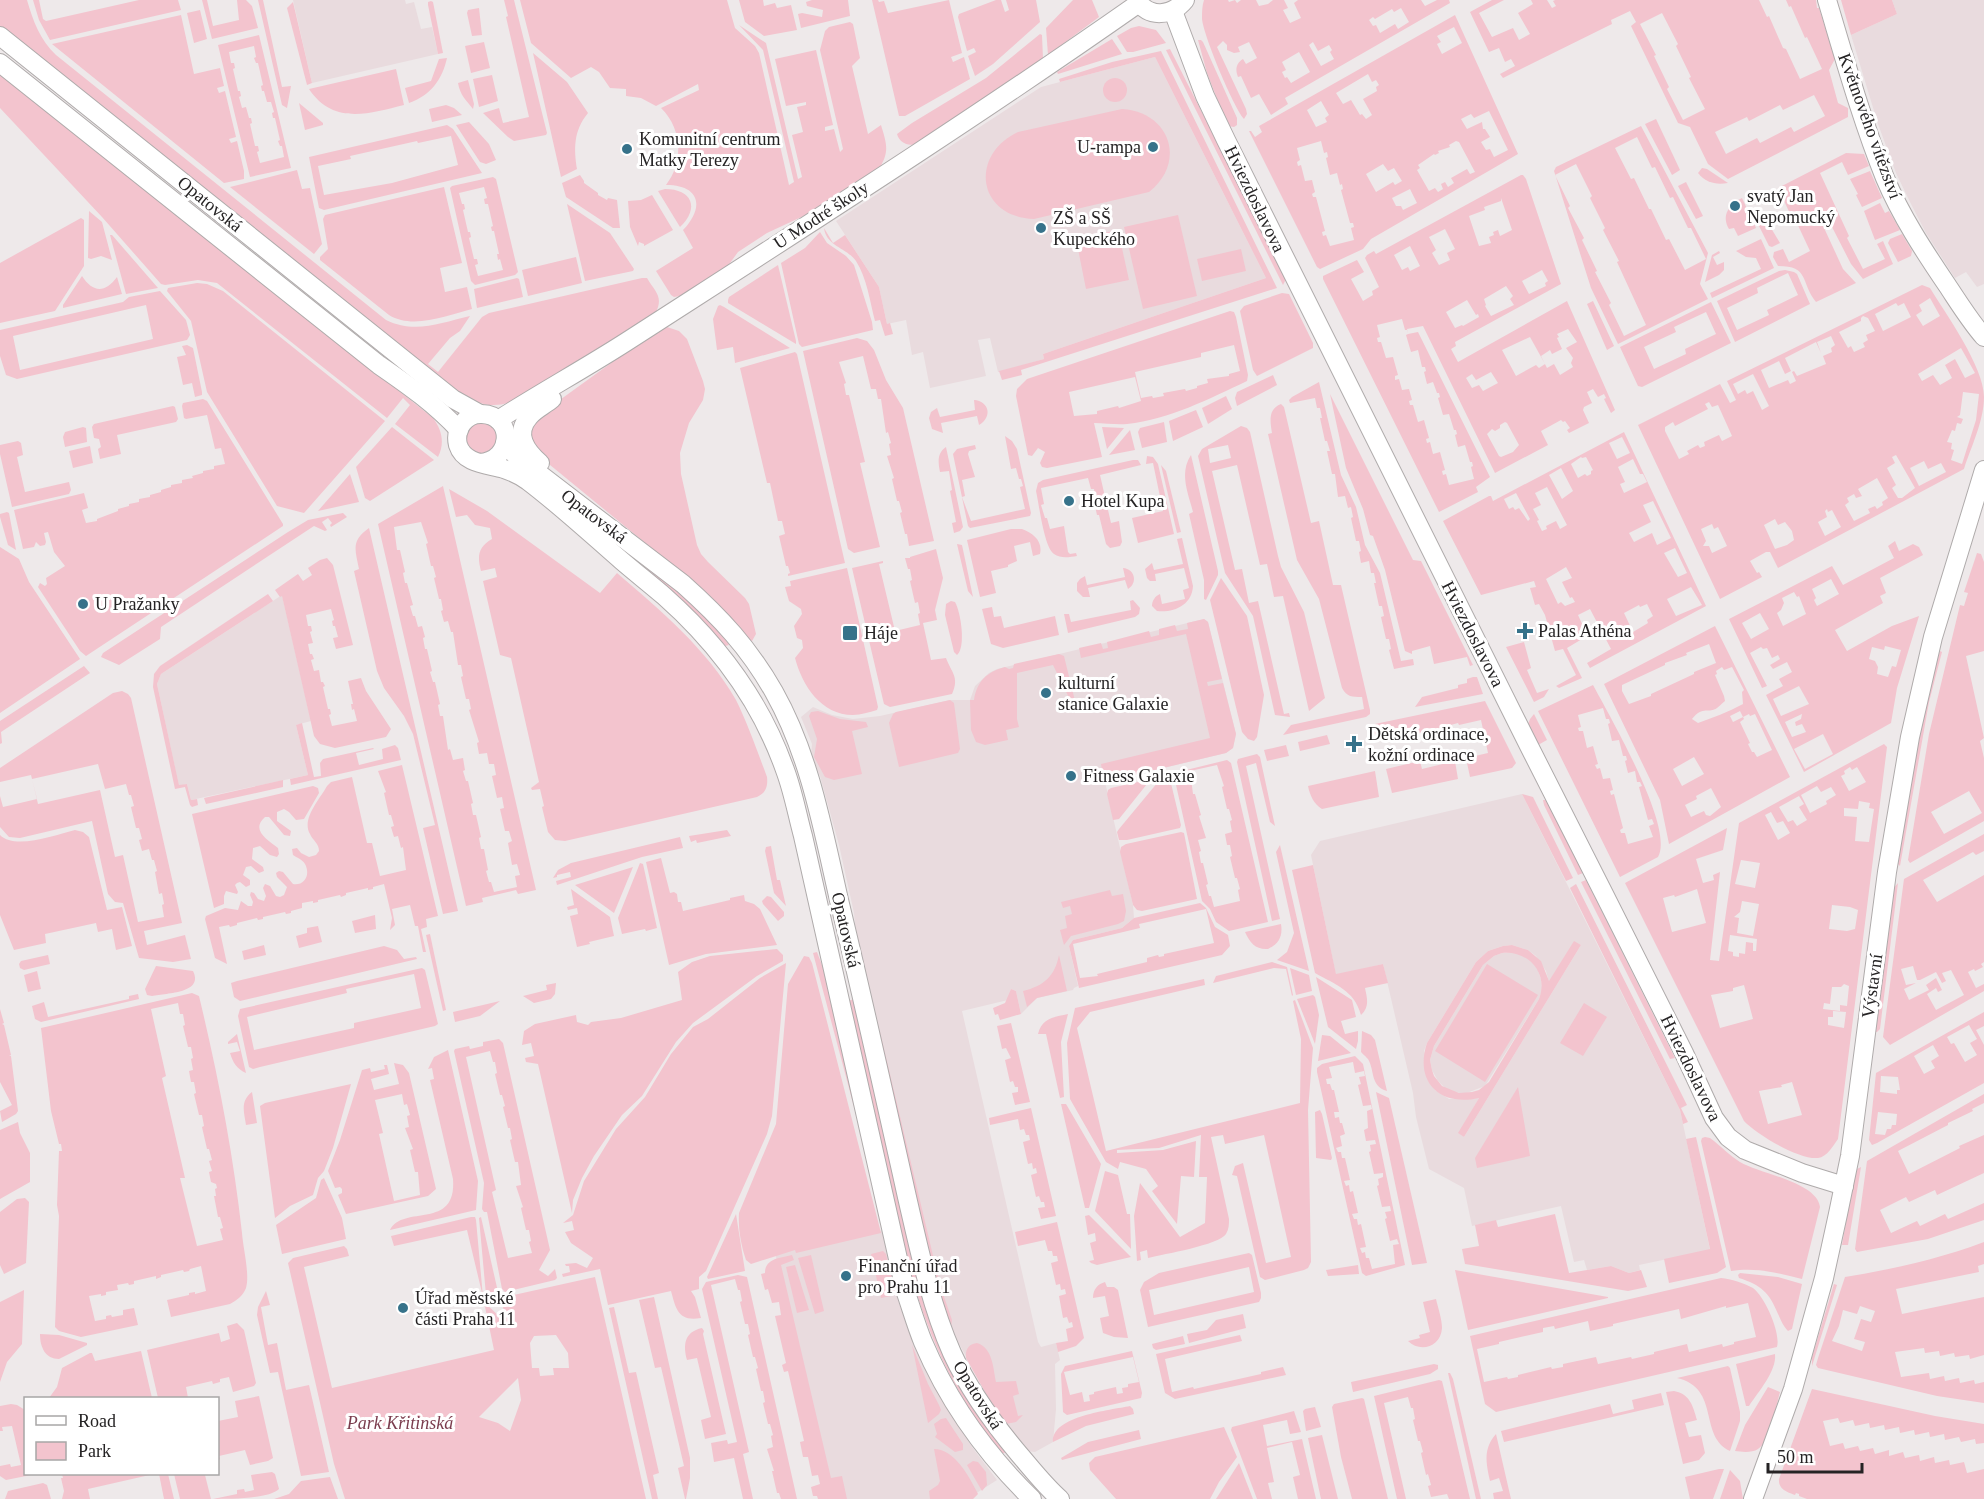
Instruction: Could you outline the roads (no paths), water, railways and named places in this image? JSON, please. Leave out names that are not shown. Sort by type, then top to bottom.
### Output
[{"type":"main road","name":"Květnového vítězství","points":[[1827,0],[1866,126],[1893,194],[1932,263],[1975,328],[1984,337]]},
{"type":"main road","name":"Hviezdoslavova","points":[[1138,1],[1143,8],[1153,12],[1165,13],[1179,5],[1205,96],[1226,140],[1604,892],[1714,1118],[1728,1137],[1745,1150],[1802,1173],[1844,1186]]},
{"type":"main road","name":"U Modré školy","points":[[498,420],[716,284],[1035,75],[1138,1]]},
{"type":"main road","name":"Opatovská","points":[[0,36],[453,399],[480,414],[490,415],[498,420],[505,431],[506,443],[516,456],[667,572],[727,625],[748,651],[792,728],[806,766],[916,1235],[938,1316],[963,1374],[993,1422],[1060,1499]]},
{"type":"main road","name":"Opatovská","points":[[0,63],[379,365],[443,412],[459,430],[457,442],[462,453],[470,460],[510,471],[525,479],[554,501],[664,596],[717,650],[755,705],[784,767],[800,825],[905,1290],[918,1329],[940,1377],[972,1429],[990,1454],[1032,1499]]},
{"type":"main road","points":[[570,377],[557,396],[529,416],[523,433],[524,447],[538,461],[657,556],[667,572]]},
{"type":"main road","points":[[459,430],[467,418],[480,414]]},
{"type":"main road","points":[[480,462],[489,462],[496,458],[506,443]]},
{"type":"main road","name":"Výstavní","points":[[1753,1499],[1793,1389],[1824,1278],[1850,1156],[1887,872],[1910,737],[1933,637],[1984,470]]},
{"type":"place","name":"U-rampa","points":[[1153,147]]},
{"type":"place","name":"Komunitní centrum Matky Terezy","points":[[627,149]]},
{"type":"place","name":"svatý Jan Nepomucký","points":[[1735,206]]},
{"type":"place","name":"ZŠ a SŠ Kupeckého","points":[[1041,228]]},
{"type":"place","name":"Hotel Kupa","points":[[1069,501]]},
{"type":"place","name":"U Pražanky","points":[[83,604]]},
{"type":"place","name":"Palas Athéna","points":[[1525,631]]},
{"type":"place","name":"Háje","points":[[850,633]]},
{"type":"place","name":"kulturní stanice Galaxie","points":[[1046,693]]},
{"type":"place","name":"Dětská ordinace, kožní ordinace","points":[[1354,744]]},
{"type":"place","name":"Fitness Galaxie","points":[[1071,776]]},
{"type":"place","name":"Finanční úřad pro Prahu 11","points":[[846,1276]]},
{"type":"place","name":"Úřad městské části Praha 11","points":[[403,1308]]},
{"type":"park label","name":"Park Křitinská","points":[[400,1423]]}]
